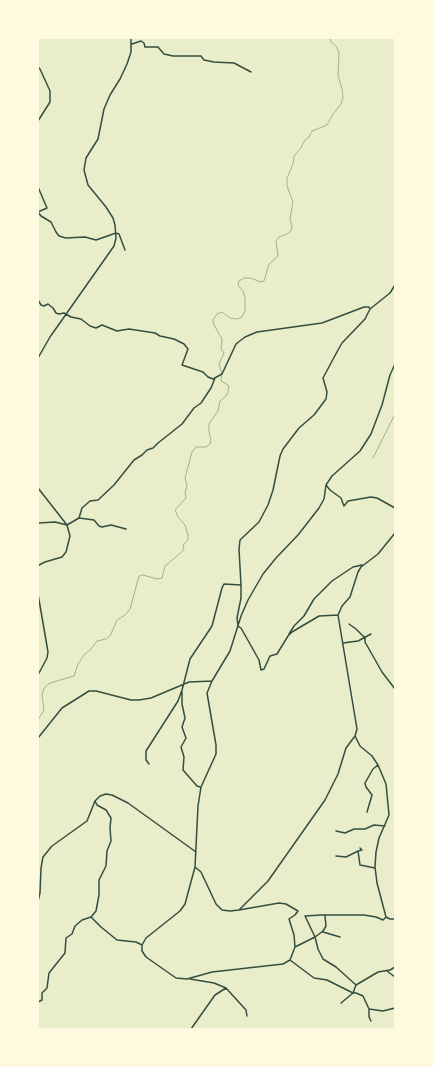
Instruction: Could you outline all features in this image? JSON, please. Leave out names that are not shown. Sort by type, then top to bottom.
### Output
[{"type":"street","points":[[38,358],[50,337],[114,246],[116,233],[113,218],[88,185],[84,170],[86,158],[98,139],[104,110],[127,64],[132,44],[131,38]]},
{"type":"street","points":[[132,44],[141,41],[144,43],[145,48],[158,48],[164,54],[201,56],[204,60],[234,63],[251,72]]},
{"type":"street","points":[[38,67],[50,91],[50,102],[38,121]]},
{"type":"street","points":[[38,187],[47,208],[38,212],[41,216],[51,222],[59,236],[66,238],[85,237],[96,240],[116,233]]},
{"type":"street","points":[[116,233],[119,234],[125,250]]},
{"type":"street","points":[[364,564],[353,567],[332,580],[314,599],[304,616],[294,626],[277,654],[270,656],[264,669],[261,670],[259,660],[242,628],[238,626],[237,618],[241,598],[240,540],[259,522],[264,514],[273,490],[280,456],[284,449],[299,428],[314,415],[326,399],[327,392],[323,378],[342,343],[364,319],[370,309],[390,293],[395,285]]},
{"type":"street","points":[[38,300],[41,306],[48,304],[56,313],[64,313],[71,317],[81,319],[90,326],[96,328],[102,325],[111,327],[117,331],[129,329],[155,333],[160,336],[174,339],[184,344],[188,349],[182,365],[203,372],[208,377],[213,379],[222,374],[236,344],[245,337],[257,332],[322,323],[364,307],[369,307],[370,309]]},
{"type":"street","points":[[247,1016],[246,1010],[226,988],[214,983],[176,978],[146,957],[142,951],[142,945],[146,938],[180,911],[185,904],[195,867],[200,787],[216,754],[216,745],[207,693],[212,681],[230,651],[248,600],[263,574],[298,535],[319,508],[324,499],[326,486],[336,472],[360,451],[371,434],[395,364]]},
{"type":"street","points":[[79,518],[82,508],[90,501],[98,500],[114,485],[134,460],[147,450],[153,448],[182,424],[211,388],[215,378]]},
{"type":"street","points":[[326,486],[341,498],[344,506],[346,506],[348,501],[371,497],[377,498],[395,508]]},
{"type":"street","points":[[38,488],[67,525],[70,536],[66,552],[62,557],[45,562],[38,567]]},
{"type":"street","points":[[38,523],[55,522],[67,525],[79,518],[94,520],[98,526],[102,527],[111,525],[126,529]]},
{"type":"street","points":[[239,910],[268,881],[325,800],[338,774],[346,748],[355,736],[357,729],[338,615],[342,606],[350,597],[358,572],[364,564],[378,554],[395,533]]},
{"type":"street","points":[[149,764],[146,760],[146,751],[159,729],[173,710],[182,690],[190,659],[212,626],[224,584],[241,585]]},
{"type":"street","points":[[38,594],[48,652],[47,658],[38,675]]},
{"type":"street","points":[[288,636],[319,616],[338,615]]},
{"type":"street","points":[[349,624],[356,628],[364,638],[382,672],[395,689]]},
{"type":"street","points":[[343,644],[358,642],[372,634]]},
{"type":"street","points":[[38,738],[62,708],[89,691],[96,691],[131,700],[139,700],[151,698],[184,683],[194,681],[212,681]]},
{"type":"street","points":[[182,690],[182,704],[185,718],[182,727],[186,738],[181,747],[184,757],[183,770],[197,786],[200,787]]},
{"type":"street","points":[[355,736],[360,746],[372,756],[378,765],[386,784],[389,802],[389,815],[379,838],[375,868],[386,917]]},
{"type":"street","points":[[367,812],[372,795],[365,783],[373,769],[378,765]]},
{"type":"street","points":[[38,901],[40,893],[40,868],[43,857],[52,846],[87,820],[95,801],[100,796],[106,794],[112,795],[128,803],[196,852]]},
{"type":"street","points":[[38,1002],[42,1000],[42,993],[47,988],[49,973],[65,953],[66,938],[72,934],[75,926],[82,920],[91,917],[96,911],[99,895],[99,880],[106,866],[107,851],[111,841],[111,818],[106,810],[97,805],[95,801]]},
{"type":"street","points":[[336,831],[345,833],[354,829],[365,829],[374,825],[385,826]]},
{"type":"street","points":[[336,856],[346,857],[358,850],[362,850],[360,848]]},
{"type":"street","points":[[358,850],[360,865],[375,868]]},
{"type":"street","points":[[187,979],[212,972],[283,964],[290,960],[296,947],[292,926],[289,919],[298,911],[293,907],[279,903],[239,910],[222,910],[216,904],[201,872],[195,867]]},
{"type":"street","points":[[296,947],[323,931],[326,926],[325,915]]},
{"type":"street","points":[[356,985],[336,967],[324,959],[318,949],[315,937],[305,916],[364,915],[383,920],[386,917],[395,919]]},
{"type":"street","points":[[91,917],[117,940],[136,942],[142,945]]},
{"type":"street","points":[[323,931],[324,933],[340,937]]},
{"type":"street","points":[[290,960],[314,978],[327,980],[353,993],[360,994],[369,1009],[369,1017],[371,1021]]},
{"type":"street","points":[[342,1003],[353,993],[356,985],[373,974],[395,967]]},
{"type":"street","points":[[386,970],[395,977]]},
{"type":"street","points":[[191,1029],[215,995],[226,988]]},
{"type":"street","points":[[369,1009],[383,1011],[395,1008]]},
{"type":"waterway","points":[[38,720],[44,710],[42,695],[44,688],[50,683],[74,676],[78,664],[84,655],[97,641],[106,639],[110,636],[117,620],[125,615],[130,609],[139,576],[143,575],[157,579],[162,578],[165,566],[184,550],[183,545],[188,540],[188,535],[185,525],[178,517],[175,510],[186,498],[185,493],[187,486],[185,478],[192,452],[196,447],[206,447],[210,444],[209,424],[218,411],[220,401],[227,395],[229,387],[221,381],[222,374],[219,364],[224,353],[221,349],[222,339],[214,325],[213,320],[217,314],[222,312],[230,318],[238,319],[242,317],[245,311],[245,298],[243,291],[238,285],[239,281],[244,278],[251,278],[260,282],[264,281],[269,264],[278,256],[276,241],[279,237],[291,231],[292,226],[290,219],[293,202],[287,186],[287,178],[293,164],[294,156],[312,131],[327,125],[341,104],[343,97],[338,75],[339,53],[336,46],[331,42],[330,38]]},
{"type":"waterway","points":[[373,458],[395,414]]}]
